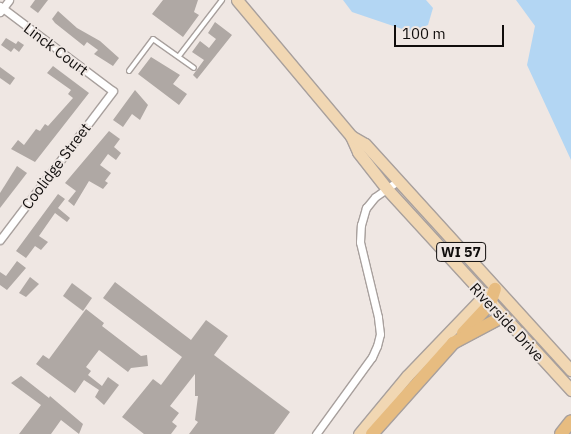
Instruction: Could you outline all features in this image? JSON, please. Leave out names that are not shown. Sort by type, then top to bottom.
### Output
[{"type":"highway","points":[[372,434],[453,343],[495,289]]},
{"type":"highway","points":[[453,343],[502,317]]},
{"type":"highway","points":[[561,434],[571,421]]},
{"type":"main road","name":"Riverside Drive","points":[[237,0],[351,136],[358,152],[387,189],[486,300],[571,390]]},
{"type":"main road","name":"Riverside Drive","points":[[351,136],[365,144],[495,289],[571,370]]},
{"type":"main road","points":[[359,434],[486,300]]},
{"type":"street","points":[[1,9],[9,0]]},
{"type":"street","name":"Linck Court","points":[[1,9],[113,91]]},
{"type":"street","name":"Coolidge Street","points":[[0,240],[113,91]]},
{"type":"street","points":[[316,434],[372,357],[377,346],[380,334],[378,317],[360,242],[361,224],[366,208],[398,181]]},
{"type":"lane","points":[[179,56],[222,0]]},
{"type":"lane","points":[[129,71],[153,39],[194,68]]},
{"type":"water","points":[[343,0],[426,0],[433,8],[428,25],[411,32],[352,12]]},
{"type":"water","points":[[516,0],[571,0],[571,160],[527,65],[535,26]]},
{"type":"building","points":[[35,0],[48,0],[38,13],[30,7]]},
{"type":"building","points":[[163,0],[198,0],[194,12],[199,15],[183,37],[152,14]]},
{"type":"building","points":[[58,11],[77,28],[100,41],[119,58],[113,66],[94,54],[98,50],[87,42],[84,46],[55,23],[52,19]]},
{"type":"building","points":[[215,22],[232,35],[197,79],[193,75],[204,60],[192,52],[200,41],[209,48],[216,39],[208,33]]},
{"type":"building","points":[[6,38],[16,44],[18,41],[24,45],[19,52],[14,48],[11,52],[1,45]]},
{"type":"building","points":[[151,57],[180,75],[173,84],[187,94],[179,105],[138,74]]},
{"type":"building","points":[[53,66],[89,93],[35,162],[11,149],[18,140],[24,145],[36,129],[40,131],[45,124],[48,126],[73,98],[68,94],[71,90],[47,73]]},
{"type":"building","points":[[0,67],[15,78],[10,85],[0,78]]},
{"type":"building","points":[[135,90],[148,105],[140,120],[132,114],[123,127],[113,120]]},
{"type":"building","points":[[109,131],[120,139],[114,147],[121,153],[116,160],[108,154],[100,165],[111,173],[105,181],[108,183],[103,189],[89,181],[74,206],[68,201],[76,191],[65,183]]},
{"type":"building","points":[[17,166],[27,173],[0,208],[0,193]]},
{"type":"building","points":[[58,194],[65,199],[58,208],[70,218],[67,222],[55,213],[39,236],[48,242],[41,250],[35,246],[26,258],[16,251]]},
{"type":"building","points":[[17,261],[26,268],[7,290],[0,285],[0,272],[6,276]]},
{"type":"building","points":[[30,277],[39,284],[26,297],[19,293]]},
{"type":"building","points":[[115,282],[191,340],[206,320],[228,336],[214,355],[290,412],[274,434],[189,434],[198,422],[195,420],[198,396],[195,396],[195,374],[170,406],[179,413],[172,422],[177,426],[171,434],[144,434],[122,417],[153,379],[161,385],[182,357],[103,298]]},
{"type":"building","points":[[72,283],[92,298],[83,311],[63,296]]},
{"type":"building","points":[[86,309],[104,323],[102,326],[141,356],[147,355],[148,366],[131,368],[128,372],[99,350],[86,367],[91,371],[88,375],[102,386],[108,377],[119,385],[104,405],[95,397],[99,390],[84,380],[75,393],[36,364],[43,355],[49,359]]},
{"type":"building","points":[[21,376],[49,398],[50,396],[83,424],[79,434],[61,420],[51,434],[19,434],[41,405],[11,383]]}]
